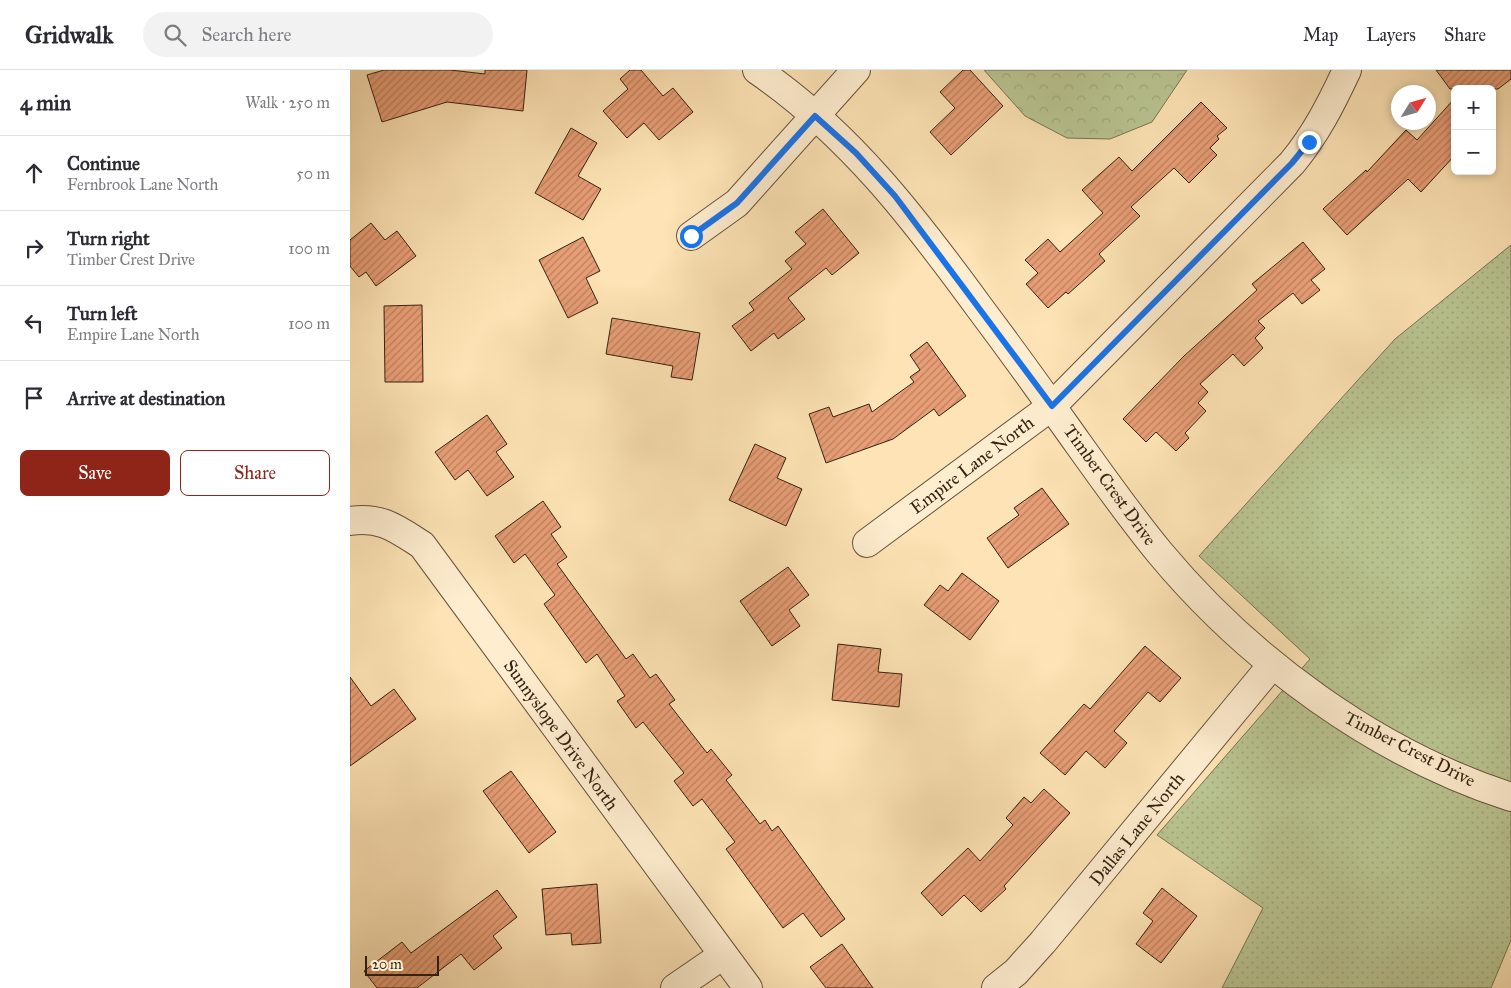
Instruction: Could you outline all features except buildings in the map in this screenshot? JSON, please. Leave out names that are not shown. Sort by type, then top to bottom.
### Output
[{"type":"street","name":"Timber Crest Drive","points":[[758,70],[780,86],[856,153],[895,196],[1052,406],[1122,504],[1161,554],[1199,595],[1272,664],[1334,710],[1412,754],[1489,790],[1511,797]]},
{"type":"street","points":[[691,236],[737,203],[856,70]]},
{"type":"street","name":"Empire Lane North","points":[[867,543],[1052,406],[1292,163],[1309,142],[1329,110],[1347,70]]},
{"type":"street","name":"Sunnyslope Drive North","points":[[350,521],[365,518],[390,524],[422,545],[748,988]]},
{"type":"street","name":"Dallas Lane North","points":[[996,988],[1016,972],[1043,942],[1272,664]]},
{"type":"street","points":[[675,988],[723,955]]},
{"type":"green space","points":[[984,70],[1187,70],[1152,122],[1110,139],[1067,138],[1025,116]]},
{"type":"green space","points":[[1511,245],[1511,940],[1491,988],[1222,988],[1263,908],[1157,835],[1310,659],[1199,556],[1395,339]]},
{"type":"route","points":[[691,236],[737,203],[815,116],[856,153],[895,196],[954,272],[1052,406],[1292,163],[1309,142]]}]
